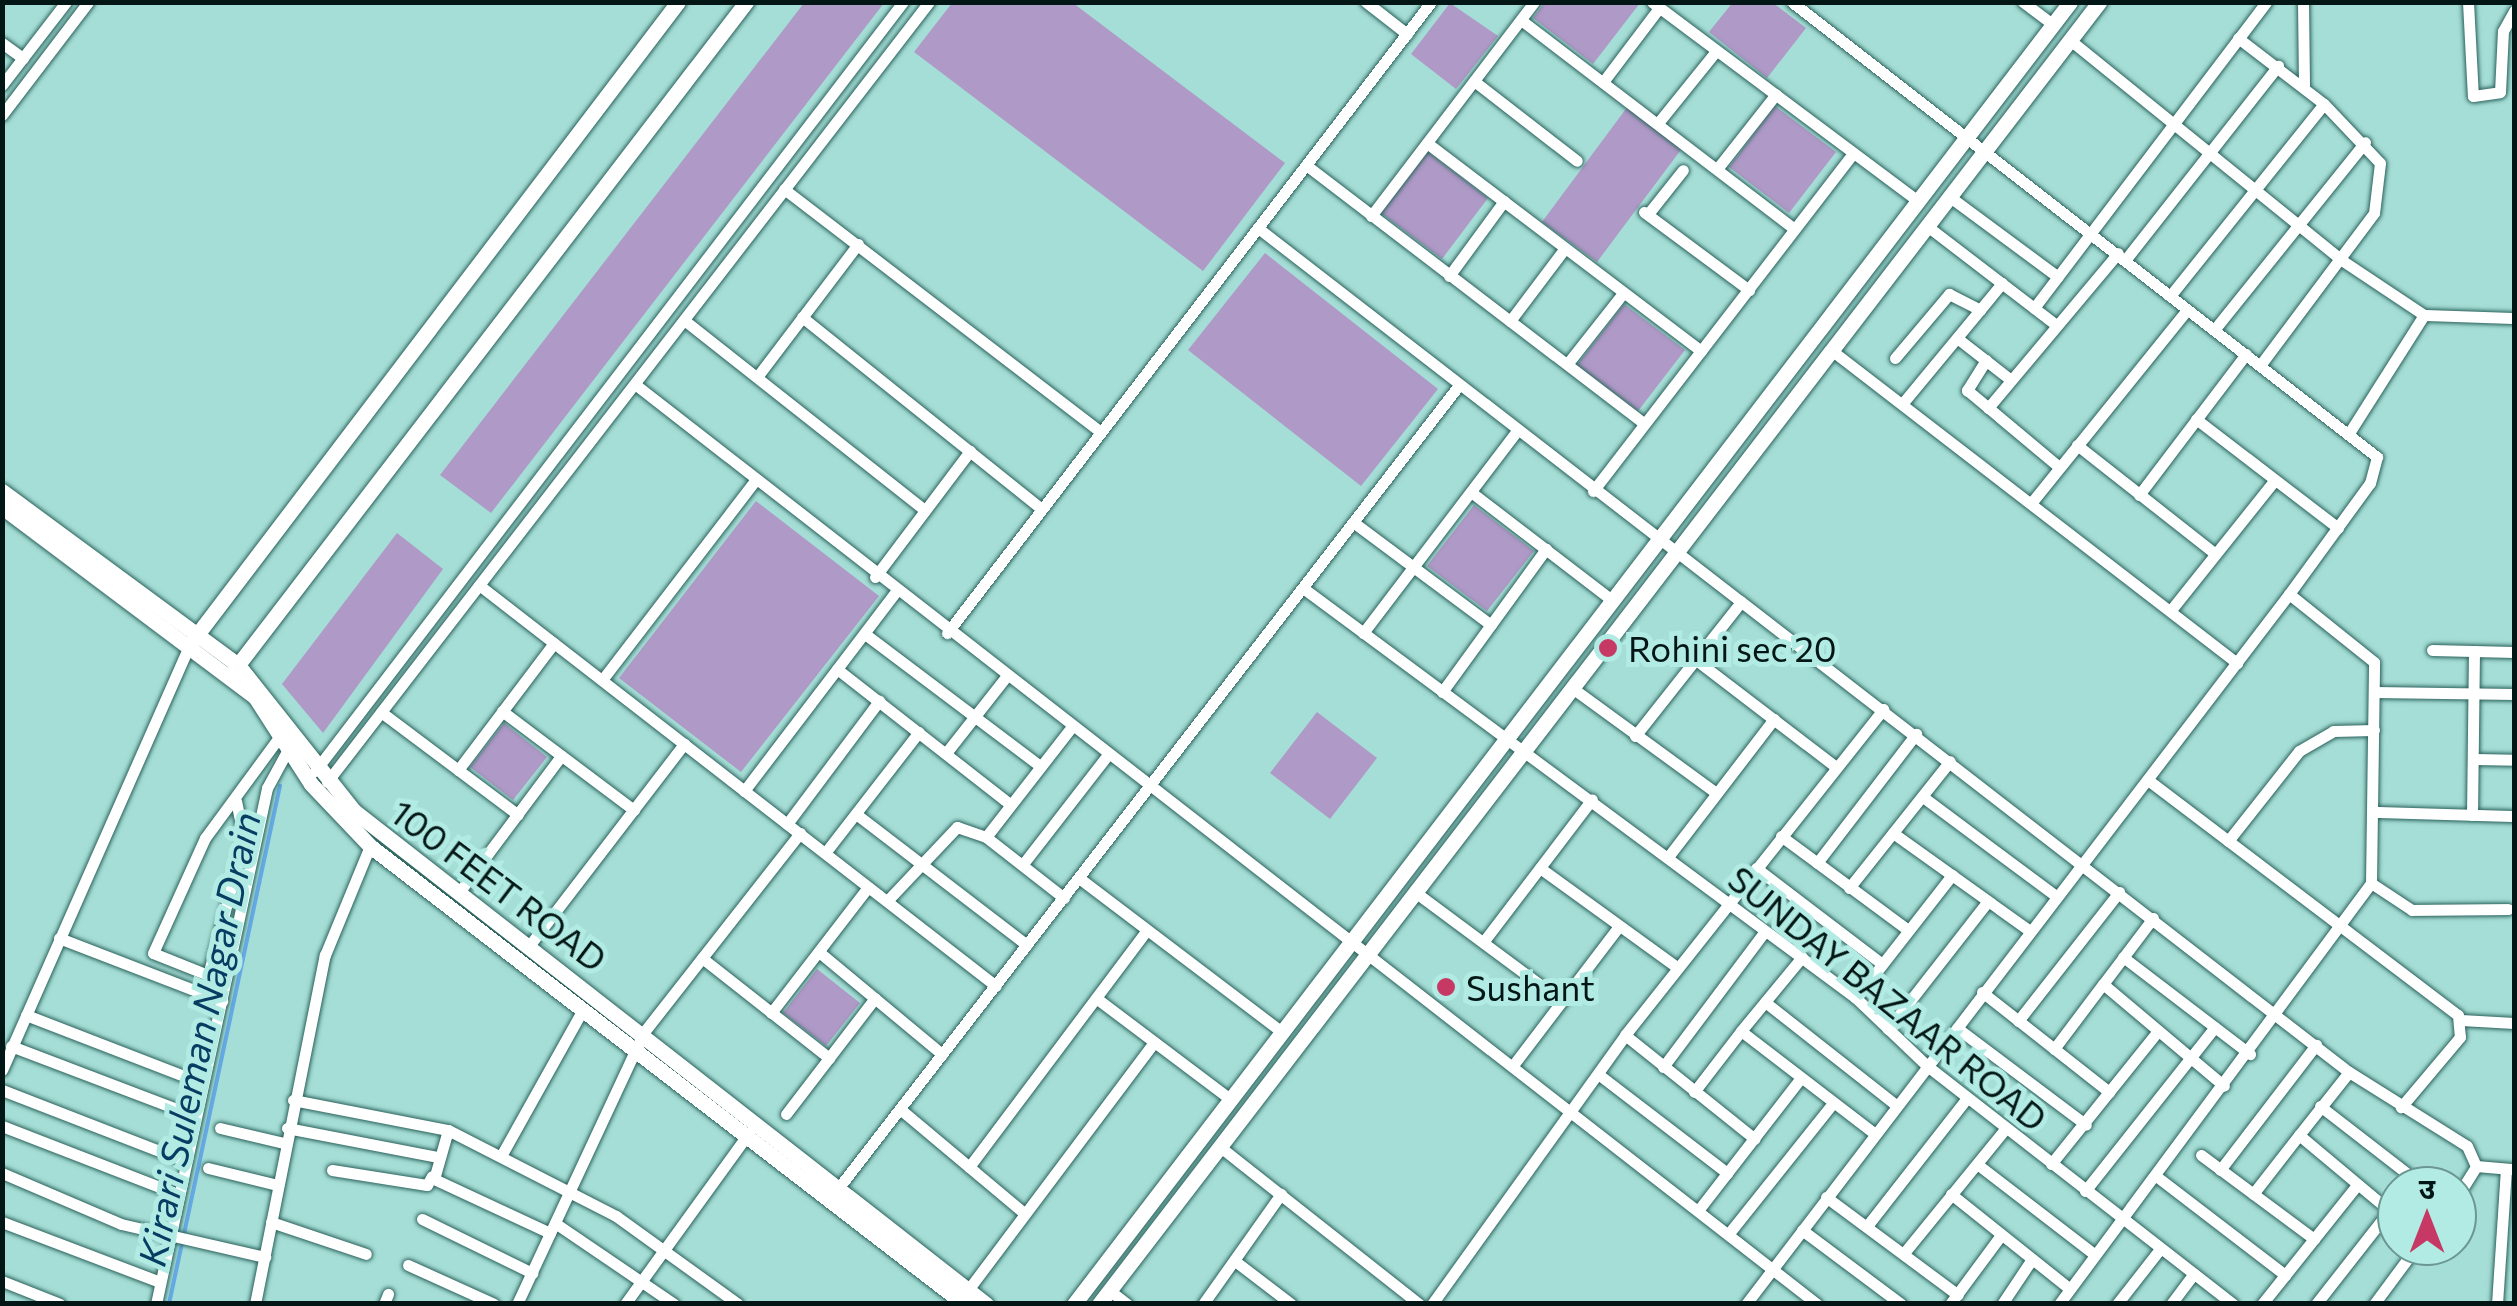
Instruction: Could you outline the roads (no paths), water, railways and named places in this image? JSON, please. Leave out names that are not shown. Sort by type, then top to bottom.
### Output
[{"type":"street","points":[[2,85],[66,2]]},
{"type":"street","points":[[2,115],[88,2]]},
{"type":"street","points":[[2,1070],[192,642],[678,2]]},
{"type":"street","points":[[234,671],[746,2]]},
{"type":"street","points":[[316,765],[903,2]]},
{"type":"street","points":[[320,783],[381,712],[636,385],[929,2]]},
{"type":"street","points":[[1366,2],[1406,34]]},
{"type":"street","points":[[947,633],[1430,2]]},
{"type":"street","points":[[1371,216],[1534,2]]},
{"type":"street","points":[[1746,1304],[2237,663],[2338,528],[2376,470],[2374,448],[2187,310],[1792,2]]},
{"type":"street","points":[[2023,2],[2053,25]]},
{"type":"street","points":[[1074,1304],[2070,2]]},
{"type":"street","points":[[1127,1304],[1104,1297],[1365,955],[1835,354],[1926,226],[2098,2]]},
{"type":"street","points":[[2034,308],[2266,2]]},
{"type":"street","points":[[2303,2],[2304,85]]},
{"type":"street","points":[[2468,2],[2474,96],[2500,92],[2503,31],[2514,11]]},
{"type":"street","points":[[1603,82],[1655,5],[1918,201]]},
{"type":"street","points":[[1521,20],[1794,229]]},
{"type":"street","points":[[2238,38],[2304,85],[2364,142],[2380,164],[2380,194],[2340,259],[2261,364]]},
{"type":"street","points":[[2070,40],[2340,259],[2424,315],[2514,318]]},
{"type":"street","points":[[2,43],[23,58]]},
{"type":"street","points":[[1658,124],[1716,50]]},
{"type":"street","points":[[1988,408],[2056,325],[2210,156],[2278,66]]},
{"type":"street","points":[[1474,81],[1578,161]]},
{"type":"street","points":[[1717,170],[1776,94]]},
{"type":"street","points":[[2170,296],[2324,104]]},
{"type":"street","points":[[2214,330],[2364,142]]},
{"type":"street","points":[[1427,143],[1701,351]]},
{"type":"street","points":[[1593,491],[1853,153]]},
{"type":"street","points":[[1306,165],[1644,423]]},
{"type":"street","points":[[1684,170],[1646,213],[1748,290]]},
{"type":"street","points":[[784,189],[1101,432]]},
{"type":"street","points":[[1950,197],[2058,277]]},
{"type":"street","points":[[1449,276],[1504,201]]},
{"type":"street","points":[[1926,226],[2056,325]]},
{"type":"street","points":[[1258,228],[1593,491],[1916,734],[2350,1072],[2467,1146],[2476,1166]]},
{"type":"street","points":[[757,377],[858,244]]},
{"type":"street","points":[[1510,322],[1565,248]]},
{"type":"street","points":[[1902,404],[2002,284]]},
{"type":"street","points":[[1568,363],[1624,293]]},
{"type":"street","points":[[1895,358],[1950,294],[1980,310]]},
{"type":"street","points":[[2032,502],[2187,310]]},
{"type":"street","points":[[2351,430],[2424,315]]},
{"type":"street","points":[[802,318],[1042,509]]},
{"type":"street","points":[[684,320],[926,510]]},
{"type":"street","points":[[1957,338],[2011,380]]},
{"type":"street","points":[[1835,354],[2237,663]]},
{"type":"street","points":[[2140,495],[2246,354]]},
{"type":"street","points":[[1986,360],[1967,387],[2059,467]]},
{"type":"street","points":[[636,385],[1106,757],[1574,1108],[1812,1302]]},
{"type":"street","points":[[840,1186],[1459,385]]},
{"type":"street","points":[[2196,419],[2338,528]]},
{"type":"street","points":[[1363,633],[1517,431]]},
{"type":"street","points":[[2077,445],[2213,552]]},
{"type":"street","points":[[875,577],[970,451]]},
{"type":"street","points":[[2171,610],[2213,552],[2274,481]]},
{"type":"street","points":[[602,680],[754,482]]},
{"type":"street","name":"100 FEET ROAD","points":[[2,491],[192,642]]},
{"type":"street","points":[[1472,492],[1612,600]]},
{"type":"street","name":"100 FEET ROAD","points":[[2,507],[272,697],[316,765],[320,783],[759,1120],[966,1297]]},
{"type":"street","points":[[1354,522],[1491,625]]},
{"type":"street","points":[[1442,692],[1546,549]]},
{"type":"street","points":[[480,585],[996,986]]},
{"type":"street","name":"SUNDAY BAZAAR ROAD","points":[[1302,588],[1856,998],[1926,1065],[2233,1304]]},
{"type":"street","points":[[744,790],[895,592]]},
{"type":"street","points":[[2059,1304],[2250,1054],[2370,882],[2376,812],[2375,692],[2369,655],[2289,594]]},
{"type":"street","points":[[1635,736],[1741,602]]},
{"type":"street","points":[[865,634],[1040,766]]},
{"type":"street","points":[[458,770],[554,643]]},
{"type":"street","points":[[2432,650],[2514,652]]},
{"type":"street","points":[[2472,815],[2474,651]]},
{"type":"street","points":[[1696,660],[1836,767]]},
{"type":"street","points":[[837,669],[1010,804]]},
{"type":"street","name":"100 FEET ROAD","points":[[234,671],[370,846],[748,1136],[966,1297],[986,1304]]},
{"type":"street","points":[[946,753],[1005,678]]},
{"type":"street","points":[[1575,690],[1716,793]]},
{"type":"street","points":[[2375,692],[2514,694]]},
{"type":"street","points":[[788,824],[879,701]]},
{"type":"street","points":[[1432,1304],[1625,1035],[1883,709]]},
{"type":"street","points":[[381,712],[518,815]]},
{"type":"street","points":[[502,712],[634,810]]},
{"type":"street","points":[[1668,857],[1774,719]]},
{"type":"street","points":[[986,837],[1070,728]]},
{"type":"street","points":[[2228,841],[2299,751],[2333,731],[2374,730]]},
{"type":"street","points":[[825,853],[919,732]]},
{"type":"street","points":[[1816,863],[1916,734]]},
{"type":"street","points":[[236,801],[244,838],[208,975],[153,953],[205,838],[287,738]]},
{"type":"street","points":[[156,1304],[267,788],[287,738]]},
{"type":"street","points":[[529,946],[684,744]]},
{"type":"street","points":[[460,892],[562,756]]},
{"type":"street","points":[[1023,864],[1106,757]]},
{"type":"street","points":[[2474,759],[2514,760]]},
{"type":"street","points":[[1849,888],[1950,761]]},
{"type":"street","points":[[2148,780],[2337,929],[2461,1020],[2514,1024]]},
{"type":"street","points":[[1923,796],[2056,896]]},
{"type":"street","points":[[1484,941],[1592,799]]},
{"type":"street","points":[[2376,812],[2514,816]]},
{"type":"street","points":[[856,814],[1027,946]]},
{"type":"street","points":[[887,902],[951,828],[986,837],[1064,898]]},
{"type":"street","points":[[1894,832],[2030,931]]},
{"type":"street","points":[[516,1304],[638,1052],[644,1032],[800,834]]},
{"type":"street","points":[[1781,836],[1908,930]]},
{"type":"street","points":[[256,1304],[292,1100],[326,955],[370,846]]},
{"type":"street","points":[[1540,868],[1678,968]]},
{"type":"street","points":[[1756,868],[1882,964]]},
{"type":"street","points":[[1856,998],[1952,875]]},
{"type":"street","points":[[1079,878],[1282,1032]]},
{"type":"street","points":[[2370,882],[2412,910],[2508,909]]},
{"type":"street","points":[[771,1012],[868,887]]},
{"type":"street","points":[[1415,892],[1562,1000]]},
{"type":"street","points":[[2018,1021],[2119,892]]},
{"type":"street","points":[[1888,1029],[1988,900]]},
{"type":"street","points":[[2054,1049],[2153,918]]},
{"type":"street","points":[[1514,1064],[1620,926]]},
{"type":"street","points":[[968,1166],[1147,930]]},
{"type":"street","points":[[1662,1067],[1765,931]]},
{"type":"street","points":[[59,938],[222,1000]]},
{"type":"street","points":[[819,952],[942,1054]]},
{"type":"street","points":[[1694,1092],[1802,957]]},
{"type":"street","points":[[2123,957],[2250,1054]]},
{"type":"street","points":[[702,958],[829,1058]]},
{"type":"street","points":[[2103,984],[2224,1086]]},
{"type":"street","points":[[1982,992],[2110,1092]]},
{"type":"street","points":[[786,1114],[875,998]]},
{"type":"street","points":[[1096,998],[1230,1100]]},
{"type":"street","points":[[1765,1002],[1896,1105]]},
{"type":"street","points":[[500,1156],[583,1009]]},
{"type":"street","points":[[26,1015],[202,1083]]},
{"type":"street","points":[[2401,1107],[2460,1038],[2461,1020]]},
{"type":"street","points":[[2085,1191],[2215,1027]]},
{"type":"street","points":[[1958,1028],[2086,1125]]},
{"type":"street","points":[[1742,1030],[1874,1133]]},
{"type":"street","points":[[2050,1164],[2086,1125],[2158,1031]]},
{"type":"street","points":[[1625,1035],[1755,1139]]},
{"type":"street","points":[[966,1297],[1154,1042]]},
{"type":"street","points":[[2220,1170],[2316,1045]]},
{"type":"street","points":[[11,1046],[174,1108]]},
{"type":"street","points":[[2253,1194],[2350,1072]]},
{"type":"street","points":[[1598,1074],[1727,1174]]},
{"type":"street","points":[[1700,1208],[1800,1079]]},
{"type":"street","points":[[2,1090],[184,1161]]},
{"type":"street","points":[[1867,1226],[1967,1098]]},
{"type":"street","points":[[292,1100],[448,1130],[569,1190],[662,1248],[738,1304]]},
{"type":"street","points":[[1730,1232],[1832,1104]]},
{"type":"street","points":[[2320,1106],[2397,1166]]},
{"type":"street","points":[[900,1109],[1025,1214]]},
{"type":"street","points":[[625,1304],[640,1278],[759,1120]]},
{"type":"street","points":[[2,1126],[178,1194]]},
{"type":"street","points":[[220,1128],[284,1144]]},
{"type":"street","points":[[287,1128],[438,1157]]},
{"type":"street","points":[[1904,1253],[2005,1128]]},
{"type":"street","points":[[332,1170],[427,1185],[448,1130]]},
{"type":"street","points":[[2298,1135],[2377,1202]]},
{"type":"street","points":[[1219,1146],[1419,1304]]},
{"type":"street","points":[[2201,1156],[2314,1239]]},
{"type":"street","points":[[1977,1164],[2095,1255]]},
{"type":"street","points":[[2477,1166],[2510,1170],[2497,1304]]},
{"type":"street","points":[[208,1168],[277,1184]]},
{"type":"street","points":[[2,1173],[172,1236],[264,1257]]},
{"type":"street","points":[[432,1176],[552,1228],[640,1278],[674,1304]]},
{"type":"street","points":[[2156,1176],[2284,1275]]},
{"type":"street","points":[[2262,1304],[2357,1186]]},
{"type":"street","points":[[1204,1304],[1281,1194]]},
{"type":"street","points":[[1951,1194],[2070,1289]]},
{"type":"street","points":[[1826,1197],[1904,1253],[1954,1299],[2001,1235]]},
{"type":"street","points":[[422,1219],[532,1273]]},
{"type":"street","points":[[2,1222],[160,1282]]},
{"type":"street","points":[[270,1222],[366,1254]]},
{"type":"street","points":[[1802,1230],[1901,1304]]},
{"type":"street","points":[[2316,1304],[2377,1233]]},
{"type":"street","points":[[2117,1304],[2160,1248]]},
{"type":"street","points":[[2002,1304],[2032,1259]]},
{"type":"street","points":[[1235,1260],[1291,1304]]},
{"type":"street","points":[[408,1265],[494,1304]]},
{"type":"street","points":[[2374,1304],[2403,1266]]},
{"type":"street","points":[[2171,1304],[2194,1274]]},
{"type":"street","points":[[2,1281],[60,1304]]},
{"type":"waterway","name":"Kirari Suleman Nagar Drain","points":[[169,1304],[280,786]]},
{"type":"place","name":"Rohini sec 20","points":[[1608,648]]},
{"type":"place","name":"Sushant","points":[[1446,987]]}]
